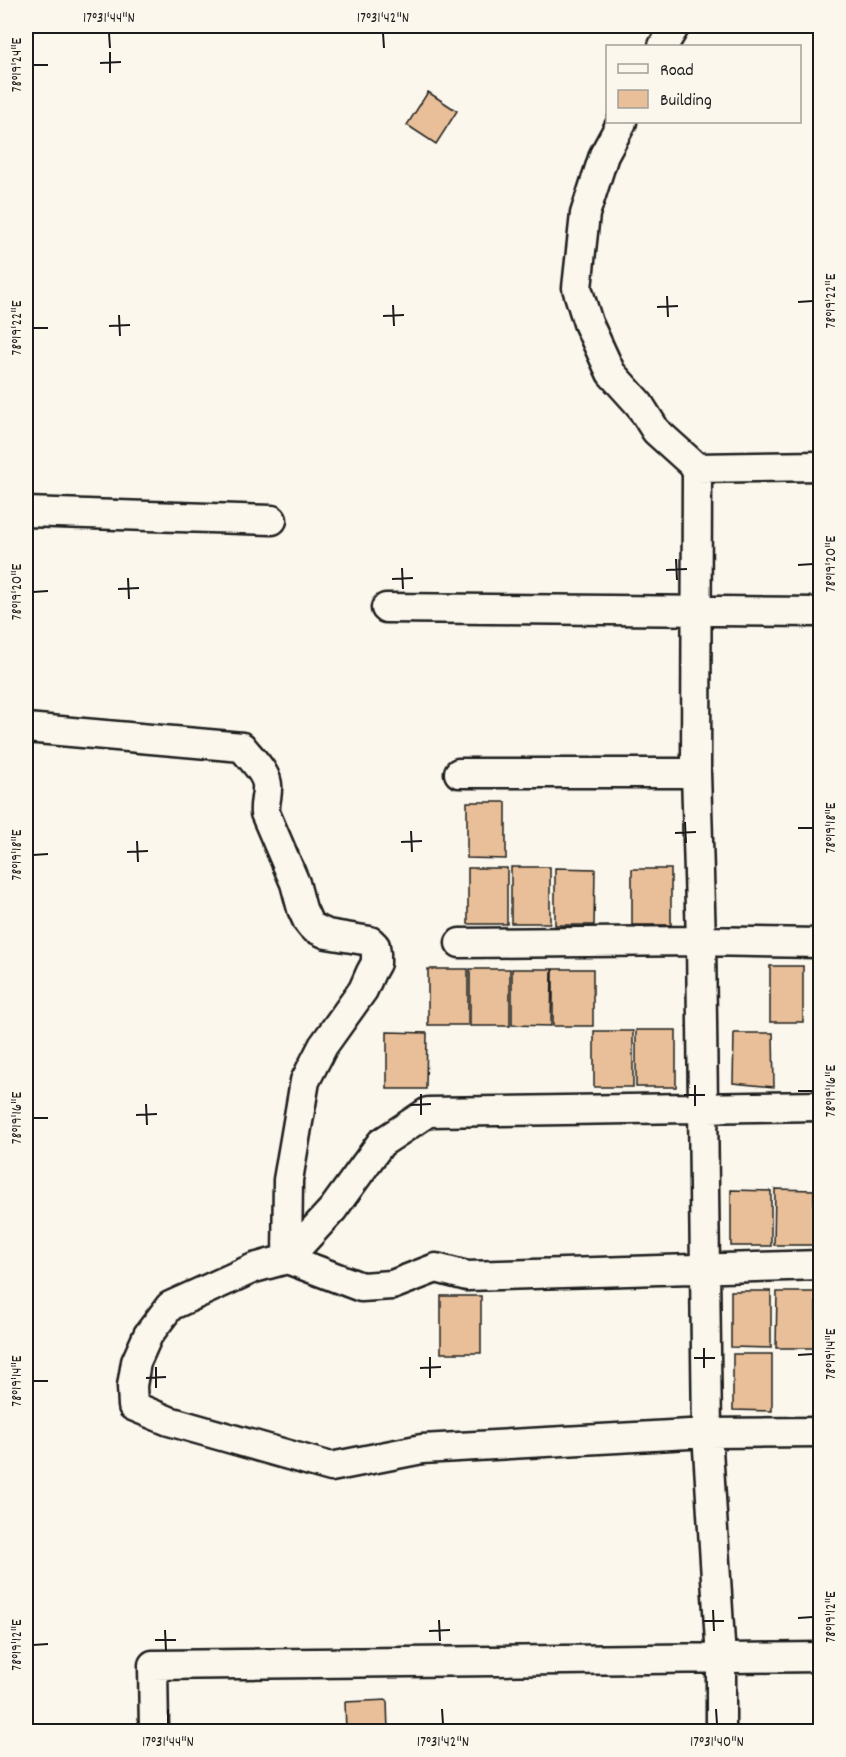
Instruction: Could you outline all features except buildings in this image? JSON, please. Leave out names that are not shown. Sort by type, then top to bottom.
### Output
[{"type":"street","points":[[664,45],[675,26]]},
{"type":"street","points":[[621,123],[604,155],[585,214],[577,288],[591,330],[611,373],[639,404],[656,431],[697,468],[820,466]]},
{"type":"street","points":[[697,468],[696,773],[704,1107],[707,1432],[721,1659],[721,1731]]},
{"type":"street","points":[[26,512],[272,520]]},
{"type":"street","points":[[386,608],[820,612]]},
{"type":"street","points":[[26,728],[242,747],[265,777],[268,788],[264,801],[265,813],[295,883],[308,922],[312,927],[327,934],[370,941],[375,946],[376,963],[363,990],[323,1046],[305,1081],[288,1180],[287,1259]]},
{"type":"street","points":[[459,773],[696,773]]},
{"type":"street","points":[[460,943],[701,941],[820,943]]},
{"type":"street","points":[[820,1106],[428,1113],[381,1143],[333,1209],[287,1259],[254,1268],[170,1306],[148,1335],[136,1362],[132,1386],[133,1406],[169,1420],[332,1467],[422,1449],[707,1432],[820,1432]]},
{"type":"street","points":[[287,1259],[361,1287],[392,1285],[436,1268],[467,1276],[820,1265]]},
{"type":"street","points":[[154,1731],[153,1665],[820,1657]]}]
